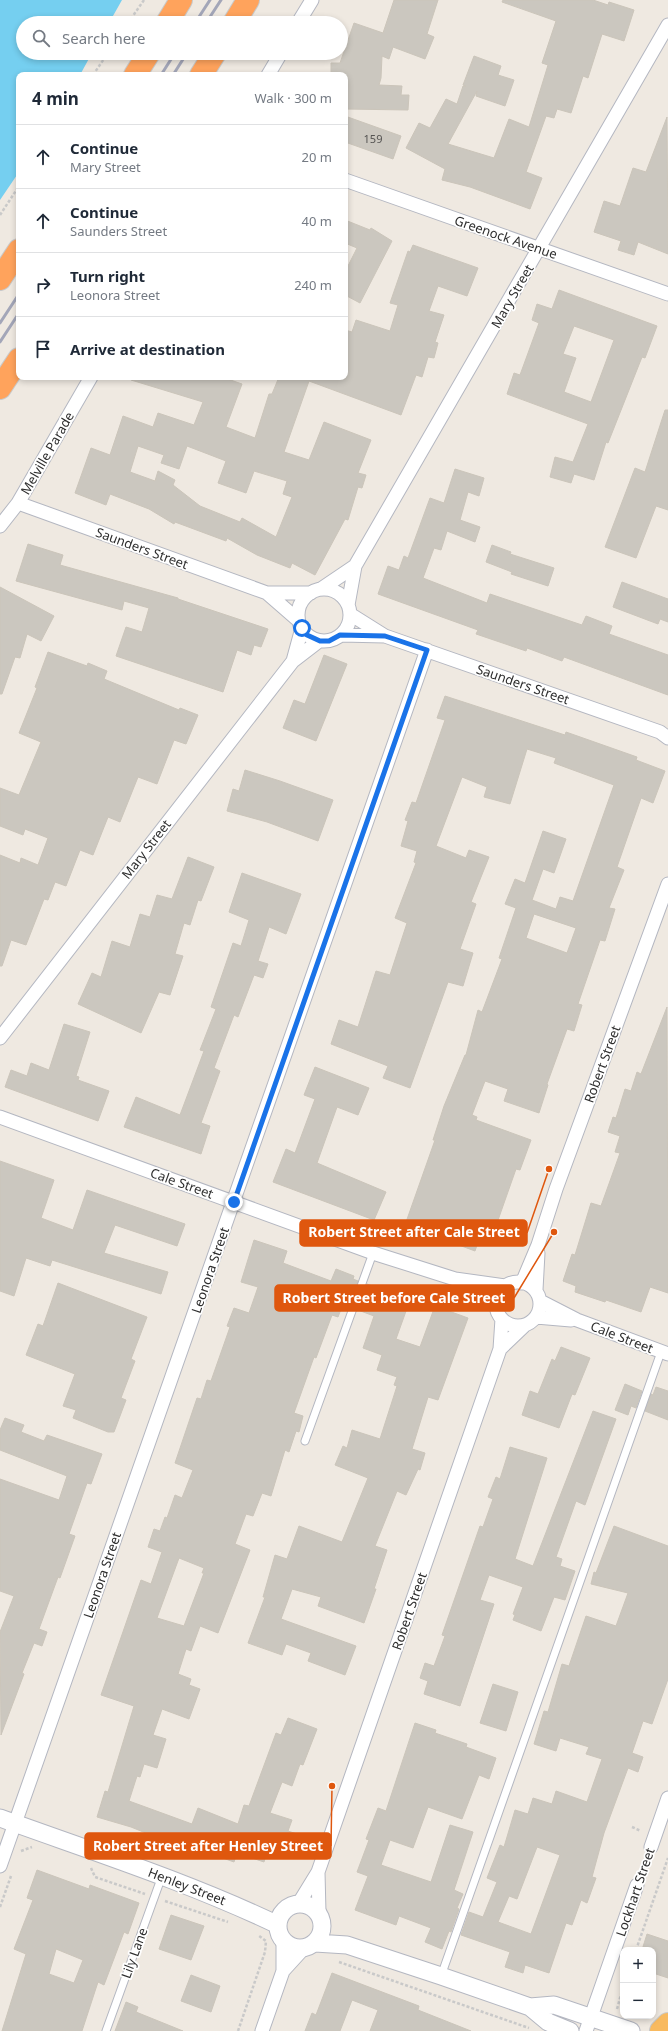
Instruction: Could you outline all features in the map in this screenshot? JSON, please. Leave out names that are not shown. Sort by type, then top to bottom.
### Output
[{"type":"highway","points":[[171,16],[181,0]]},
{"type":"highway","points":[[238,16],[248,0]]},
{"type":"highway","points":[[137,72],[145,60]]},
{"type":"highway","points":[[203,72],[211,60]]},
{"type":"highway","points":[[0,279],[16,255]]},
{"type":"highway","points":[[0,388],[16,364]]},
{"type":"highway","points":[[661,2031],[668,2024]]},
{"type":"street","points":[[302,16],[312,0]]},
{"type":"street","name":"Mary Street","points":[[0,1038],[293,661],[320,641],[329,641],[340,635],[349,625],[349,610],[355,566],[668,25]]},
{"type":"street","points":[[270,72],[277,60]]},
{"type":"street","name":"Greenock Avenue","points":[[348,181],[668,294]]},
{"type":"street","name":"Melville Parade","points":[[0,526],[18,503],[89,380]]},
{"type":"street","name":"Saunders Street","points":[[18,503],[267,593],[316,591]]},
{"type":"street","name":"Mary Street","points":[[293,661],[300,624],[300,605],[316,591],[355,566]]},
{"type":"street","points":[[316,591],[336,592],[344,598],[349,610]]},
{"type":"street","name":"Saunders Street","points":[[267,593],[300,624]]},
{"type":"street","name":"Saunders Street","points":[[349,610],[385,636]]},
{"type":"street","points":[[300,624],[307,635],[320,641]]},
{"type":"street","name":"Saunders Street","points":[[340,635],[385,636],[665,734]]},
{"type":"street","name":"Leonora Street","points":[[0,1866],[8,1821],[234,1202],[427,650]]},
{"type":"street","name":"Robert Street","points":[[522,1283],[538,1245],[556,1189],[668,884]]},
{"type":"street","name":"Cale Street","points":[[0,1117],[374,1253],[455,1279],[505,1286]]},
{"type":"street","name":"Robert Street","points":[[538,1245],[538,1296]]},
{"type":"street","name":"Cale Street","points":[[455,1279],[496,1304]]},
{"type":"street","points":[[514,1282],[532,1286],[538,1296],[541,1306],[536,1317],[525,1325],[518,1326],[509,1324],[502,1319],[496,1304],[497,1296],[505,1286],[514,1282]]},
{"type":"street","name":"Cale Street","points":[[538,1296],[577,1320],[664,1353]]},
{"type":"street","name":"Cale Street","points":[[536,1317],[577,1320]]},
{"type":"street","name":"Robert Street","points":[[286,1920],[318,1872],[500,1349],[502,1319]]},
{"type":"street","name":"Robert Street","points":[[500,1349],[525,1325]]},
{"type":"street","name":"Lockhart Street","points":[[651,1846],[668,1798]]},
{"type":"street","name":"Henley Street","points":[[8,1821],[162,1876],[238,1906],[286,1920]]},
{"type":"street","name":"Robert Street","points":[[315,1933],[318,1872]]},
{"type":"street","name":"Lockhart Street","points":[[589,2024],[637,1885]]},
{"type":"street","points":[[286,1920],[307,1904],[315,1933]]},
{"type":"street","points":[[286,1920],[290,1946],[315,1933],[530,2007],[548,2022],[570,2031]]},
{"type":"street","points":[[262,2031],[284,1971],[286,1920]]},
{"type":"street","points":[[284,1971],[315,1933]]},
{"type":"street","points":[[530,2007],[554,2005],[589,2024],[631,2031]]},
{"type":"lane","points":[[305,1441],[374,1253]]},
{"type":"lane","points":[[440,1976],[664,1353]]},
{"type":"lane","name":"Lily Lane","points":[[106,2031],[162,1876]]},
{"type":"path","points":[[133,16],[144,0]]},
{"type":"path","points":[[94,72],[103,60]]},
{"type":"path","points":[[0,215],[16,191]]},
{"type":"path","name":"Lockhart Street","points":[[637,1885],[651,1846]]},
{"type":"path","points":[[17,1858],[20,1851]]},
{"type":"path","points":[[637,1947],[668,1858]]},
{"type":"path","points":[[0,1907],[12,1872]]},
{"type":"path","points":[[333,1960],[530,2028]]},
{"type":"path","points":[[617,2012],[620,2000]]},
{"type":"water","points":[[0,0],[122,0],[113,16],[16,16],[16,60],[88,60],[82,72],[16,72],[16,176],[0,200]]},
{"type":"building","points":[[394,0],[438,0],[427,34],[434,37],[425,59],[393,47],[389,59],[382,56],[381,78],[379,85],[402,86],[401,95],[409,95],[408,110],[348,109],[348,72],[331,72],[331,63],[340,63],[341,60],[348,60],[348,40],[354,23],[383,33]]},
{"type":"building","points":[[503,0],[593,0],[608,5],[609,2],[634,10],[624,41],[602,34],[588,78],[583,76],[571,113],[557,109],[554,118],[546,116],[526,172],[542,178],[530,209],[470,187],[442,180],[445,169],[406,148],[419,123],[430,128],[446,99],[457,104],[463,86],[466,86],[463,85],[474,56],[501,66],[498,75],[514,80],[505,106],[476,96],[477,91],[448,144],[494,158],[509,119],[529,127],[548,65],[542,63],[556,21],[502,2]]},
{"type":"building","points":[[348,117],[401,136],[393,159],[348,143]]},
{"type":"building","points":[[667,117],[668,254],[638,242],[634,255],[618,250],[621,241],[594,232],[604,201],[620,206],[633,168],[646,172]]},
{"type":"building","points":[[348,221],[370,230],[371,228],[392,241],[360,303],[348,297],[348,266],[357,248],[348,244]]},
{"type":"building","points":[[413,245],[478,268],[467,296],[438,286],[429,311],[444,315],[435,342],[438,343],[434,358],[428,357],[422,377],[416,375],[401,415],[309,381],[284,452],[309,460],[324,422],[371,440],[358,473],[366,475],[362,488],[358,487],[348,520],[345,519],[315,575],[292,563],[290,568],[257,555],[227,538],[226,541],[175,522],[174,524],[149,509],[110,494],[106,505],[75,493],[91,448],[110,455],[123,416],[153,427],[158,413],[194,425],[203,402],[131,380],[231,380],[242,384],[226,427],[255,438],[269,394],[272,394],[278,380],[348,380],[348,331],[352,332],[356,320],[390,331],[398,305],[390,303],[408,251],[410,252]],"holes":[[[138,446],[164,455],[161,463],[179,469],[187,446],[226,461],[218,483],[246,493],[254,471],[287,481],[283,494],[292,497],[276,537],[242,518],[240,522],[200,506],[173,485],[175,480],[158,471],[155,481],[130,472]]]},
{"type":"building","points":[[559,290],[657,326],[645,358],[642,357],[608,443],[606,442],[594,480],[574,474],[571,483],[550,477],[555,457],[573,462],[588,424],[507,394],[514,373],[520,375],[539,323],[532,320],[537,304],[552,309]],"holes":[[[574,326],[614,340],[591,402],[564,392],[576,358],[563,354]]]},
{"type":"building","points":[[665,410],[668,410],[668,510],[656,506],[636,558],[605,547],[635,468],[645,472]]},
{"type":"building","points":[[455,469],[484,478],[479,496],[468,492],[460,520],[480,527],[475,542],[447,531],[441,550],[434,548],[423,578],[487,603],[490,594],[582,625],[586,616],[612,626],[609,634],[668,655],[668,695],[564,657],[562,661],[527,648],[526,651],[476,634],[478,630],[378,594],[388,566],[399,570],[404,556],[408,558],[430,498],[444,503]]},
{"type":"building","points":[[28,544],[63,555],[60,565],[178,598],[268,629],[261,647],[254,645],[251,655],[237,650],[223,692],[116,656],[126,627],[142,632],[149,608],[124,601],[122,610],[16,581]]},
{"type":"building","points":[[492,545],[511,552],[510,554],[554,568],[548,586],[511,574],[512,572],[486,562]]},
{"type":"building","points":[[622,582],[668,599],[668,622],[660,619],[658,624],[613,607]]},
{"type":"building","points":[[0,587],[54,616],[41,641],[27,634],[20,658],[15,657],[2,694],[0,694]]},
{"type":"building","points":[[48,652],[87,666],[88,663],[107,671],[104,679],[179,710],[180,708],[198,715],[186,744],[174,740],[157,784],[138,777],[120,822],[108,817],[93,855],[80,850],[66,886],[55,882],[48,900],[44,899],[26,945],[11,940],[2,966],[0,966],[0,855],[20,863],[21,858],[38,865],[48,838],[25,829],[23,835],[0,826],[0,788],[19,795],[41,742],[19,733],[37,688],[35,687]]},
{"type":"building","points":[[324,655],[347,664],[316,741],[283,728],[294,700],[305,704]]},
{"type":"building","points":[[445,696],[565,735],[566,732],[637,757],[636,760],[665,771],[653,803],[641,798],[617,867],[624,870],[609,908],[615,909],[605,941],[600,940],[578,1004],[582,1005],[574,1031],[567,1029],[547,1084],[548,1085],[539,1113],[504,1101],[508,1089],[485,1081],[472,1115],[477,1117],[476,1120],[531,1140],[520,1170],[516,1169],[497,1223],[500,1224],[496,1236],[482,1231],[475,1251],[405,1225],[435,1140],[433,1140],[444,1106],[466,1055],[478,1010],[482,1012],[502,959],[499,958],[516,908],[505,904],[515,879],[525,883],[543,831],[566,839],[554,873],[543,869],[532,900],[556,909],[560,897],[573,901],[614,785],[554,763],[556,758],[527,749],[510,804],[484,797],[487,787],[462,777],[436,846],[466,858],[469,850],[489,857],[471,902],[476,904],[460,949],[473,953],[463,986],[448,982],[410,1088],[383,1078],[388,1066],[331,1044],[339,1020],[358,1027],[376,971],[390,975],[407,923],[395,918],[416,863],[414,862],[417,851],[401,846],[408,821],[405,820],[412,802],[416,803],[445,720],[437,718]],"holes":[[[534,914],[576,928],[567,953],[526,938]]]},
{"type":"building","points":[[245,770],[333,800],[318,841],[267,822],[227,811],[233,789],[239,791]]},
{"type":"building","points":[[188,857],[214,867],[201,901],[198,900],[190,925],[184,923],[175,954],[183,956],[170,995],[159,992],[141,1033],[78,1004],[92,973],[101,977],[112,941],[130,947],[140,914],[150,917],[157,895],[172,899]]},
{"type":"building","points":[[242,873],[301,894],[286,934],[269,927],[258,961],[268,964],[263,978],[254,975],[238,1017],[234,1015],[214,1068],[220,1071],[201,1123],[210,1126],[201,1154],[124,1127],[136,1097],[180,1115],[204,1051],[200,1050],[216,1009],[211,1007],[233,943],[241,946],[249,920],[229,912]]},
{"type":"building","points":[[667,1007],[668,1293],[650,1287],[641,1312],[606,1300],[605,1302],[575,1292],[576,1286],[563,1281],[572,1254],[575,1255],[591,1203],[601,1206],[620,1153],[615,1152],[620,1136],[608,1132],[613,1117],[616,1118],[625,1089],[631,1091],[637,1072],[641,1074]]},
{"type":"building","points":[[64,1024],[90,1032],[76,1076],[79,1077],[78,1080],[109,1091],[98,1121],[5,1087],[11,1070],[27,1076],[31,1063],[49,1070]]},
{"type":"building","points":[[315,1067],[369,1088],[358,1115],[337,1107],[317,1163],[386,1192],[374,1220],[273,1182],[286,1149],[295,1153],[315,1099],[304,1095]]},
{"type":"building","points":[[0,1161],[54,1180],[41,1218],[73,1230],[87,1190],[185,1224],[177,1246],[115,1225],[104,1253],[168,1272],[161,1294],[52,1260],[50,1266],[26,1258],[14,1296],[0,1291]]},
{"type":"building","points":[[254,1240],[287,1251],[283,1263],[331,1281],[336,1269],[354,1276],[353,1279],[358,1281],[348,1306],[343,1304],[338,1317],[332,1315],[316,1358],[314,1357],[294,1413],[303,1416],[299,1432],[296,1431],[289,1452],[285,1450],[271,1496],[262,1493],[253,1516],[246,1514],[235,1544],[250,1550],[218,1633],[200,1626],[191,1651],[186,1649],[178,1674],[191,1679],[189,1685],[200,1689],[189,1719],[162,1709],[153,1735],[166,1739],[157,1768],[144,1764],[140,1777],[137,1776],[129,1801],[192,1824],[198,1808],[238,1824],[244,1805],[249,1806],[276,1733],[281,1735],[288,1718],[317,1729],[303,1765],[300,1764],[292,1786],[282,1782],[270,1813],[292,1820],[288,1831],[297,1834],[291,1852],[269,1845],[264,1862],[237,1853],[234,1862],[206,1852],[205,1857],[131,1827],[97,1817],[105,1791],[108,1792],[134,1706],[101,1695],[141,1580],[151,1584],[162,1552],[148,1547],[154,1529],[160,1531],[165,1517],[167,1518],[175,1495],[182,1498],[193,1470],[175,1463],[197,1398],[201,1399],[207,1380],[211,1381],[230,1327],[227,1326],[234,1308],[249,1313],[258,1287],[241,1282]],"holes":[[[179,1558],[204,1568],[202,1573],[204,1573],[184,1626],[157,1618]]]},
{"type":"building","points":[[58,1283],[147,1317],[131,1359],[135,1361],[121,1398],[126,1400],[114,1432],[108,1432],[73,1418],[76,1410],[63,1406],[75,1374],[26,1355],[38,1324],[43,1326]]},
{"type":"building","points":[[367,1284],[410,1300],[396,1339],[420,1347],[435,1306],[468,1318],[438,1400],[428,1397],[412,1449],[425,1453],[420,1470],[418,1469],[406,1495],[397,1491],[375,1546],[387,1550],[374,1589],[376,1589],[364,1623],[318,1606],[321,1597],[292,1589],[281,1619],[356,1646],[345,1675],[308,1661],[311,1653],[286,1644],[282,1655],[248,1643],[265,1597],[263,1597],[275,1555],[287,1559],[299,1526],[342,1542],[368,1478],[335,1465],[343,1446],[347,1448],[352,1430],[380,1439],[397,1386],[394,1385],[397,1377],[377,1370],[382,1355],[363,1348],[374,1316],[358,1310]]},
{"type":"building","points":[[561,1347],[590,1358],[575,1395],[572,1394],[559,1428],[522,1415],[530,1391],[538,1394],[552,1359],[555,1361]]},
{"type":"building","points":[[625,1384],[642,1391],[636,1408],[631,1406],[628,1415],[615,1410]]},
{"type":"building","points":[[656,1387],[668,1391],[668,1420],[645,1411],[651,1394],[653,1395]]},
{"type":"building","points":[[593,1411],[616,1419],[585,1505],[576,1501],[556,1557],[562,1559],[560,1566],[575,1571],[565,1600],[554,1597],[541,1631],[513,1620],[515,1615],[513,1614],[523,1587],[489,1575],[480,1600],[494,1604],[460,1706],[424,1694],[428,1681],[420,1678],[425,1663],[434,1666],[445,1636],[442,1635],[480,1526],[483,1527],[493,1499],[488,1497],[496,1477],[500,1479],[510,1447],[547,1458],[515,1559],[533,1566]]},
{"type":"building","points":[[5,1418],[24,1425],[21,1432],[44,1441],[47,1435],[102,1454],[91,1484],[87,1483],[69,1534],[75,1536],[39,1629],[47,1632],[42,1646],[34,1643],[1,1735],[0,1632],[14,1596],[0,1591],[0,1479],[59,1500],[67,1476],[0,1450],[0,1430]]},
{"type":"building","points":[[614,1526],[668,1546],[668,1679],[652,1724],[643,1721],[632,1753],[643,1757],[638,1772],[628,1768],[604,1833],[592,1877],[596,1878],[587,1903],[581,1900],[572,1925],[566,1923],[549,1973],[525,1965],[523,1973],[505,1967],[510,1952],[461,1935],[469,1912],[483,1917],[497,1882],[487,1878],[500,1845],[504,1847],[515,1810],[528,1814],[533,1798],[552,1804],[556,1791],[587,1802],[602,1759],[586,1754],[589,1747],[560,1738],[556,1751],[534,1744],[544,1711],[548,1712],[562,1664],[569,1666],[586,1616],[616,1626],[628,1593],[591,1584],[594,1572],[596,1573]],"holes":[[[537,1847],[560,1855],[531,1934],[498,1922],[509,1896],[517,1899]]]},
{"type":"building","points":[[493,1684],[518,1692],[506,1731],[480,1723]]},
{"type":"building","points":[[415,1723],[436,1730],[435,1733],[467,1744],[466,1747],[496,1758],[489,1779],[479,1775],[462,1819],[428,1807],[413,1848],[390,1840],[381,1865],[431,1882],[450,1825],[473,1832],[454,1890],[463,1894],[457,1908],[459,1909],[451,1932],[449,1931],[442,1949],[425,1942],[431,1928],[399,1916],[396,1925],[355,1910],[368,1876],[357,1872],[369,1840],[366,1839],[378,1808],[386,1811]]},
{"type":"building","points":[[37,1870],[89,1889],[90,1885],[139,1903],[128,1934],[124,1932],[104,1985],[98,1982],[82,2031],[2,2031],[26,1954],[14,1949],[33,1900],[27,1898]],"holes":[[[56,1949],[83,1960],[74,1983],[49,1974]]]},
{"type":"building","points":[[171,1915],[204,1926],[191,1960],[159,1949]]},
{"type":"building","points":[[647,1934],[668,1941],[668,1978],[656,1974],[656,1947],[643,1947]]},
{"type":"building","points":[[332,1973],[419,2006],[418,2010],[471,2031],[370,2031],[378,2010],[352,2000],[340,2031],[305,2031],[312,2013],[316,2015]]},
{"type":"building","points":[[191,1975],[220,1986],[211,2012],[181,2001]]},
{"type":"building","points":[[126,2002],[138,2007],[136,2012],[183,2031],[115,2031]]},
{"type":"railway","points":[[200,16],[210,0]]},
{"type":"railway","points":[[211,16],[221,0]]},
{"type":"railway","points":[[163,72],[171,60]]},
{"type":"railway","points":[[175,72],[183,60]]},
{"type":"railway","points":[[0,323],[16,299]]},
{"type":"railway","points":[[0,342],[16,318]]},
{"type":"place","name":"Robert Street after Cale Street","points":[[549,1169]]},
{"type":"place","name":"Robert Street before Cale Street","points":[[554,1232]]},
{"type":"place","name":"Robert Street after Henley Street","points":[[332,1786]]},
{"type":"route","points":[[234,1202],[427,650],[385,636],[340,635],[329,641],[320,641],[307,635],[302,628]]}]
